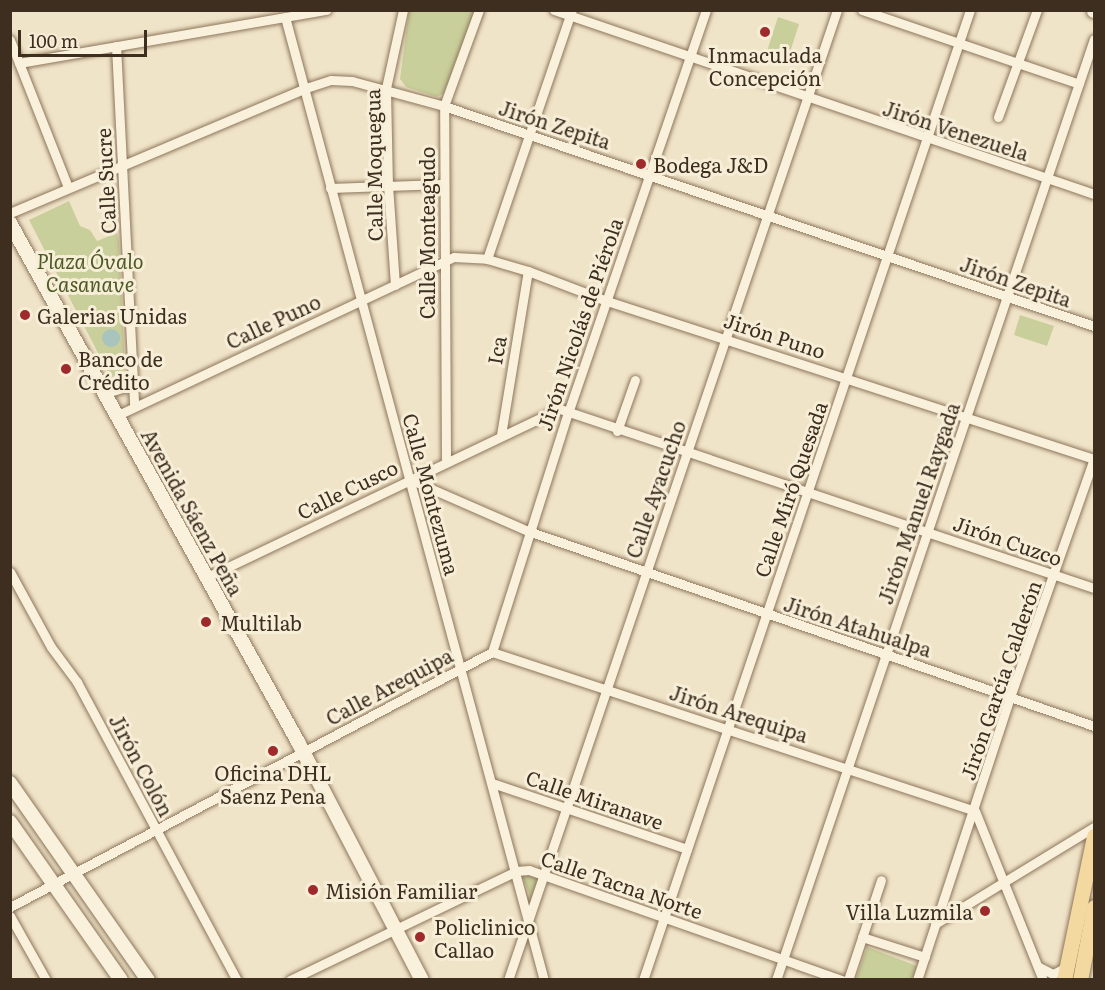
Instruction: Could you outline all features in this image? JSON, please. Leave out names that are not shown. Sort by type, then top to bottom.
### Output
[{"type":"main road","points":[[1080,980],[1095,836]]},
{"type":"main road","points":[[1066,974],[1088,913]]},
{"type":"street","points":[[19,63],[326,10]]},
{"type":"street","name":"Calle Moquegua","points":[[395,285],[388,186],[386,88],[403,10]]},
{"type":"street","name":"Calle Monteagudo","points":[[446,462],[444,106],[479,10]]},
{"type":"street","name":"Jirón Venezuela","points":[[554,10],[571,14],[807,99],[1095,194]]},
{"type":"street","name":"Jirón Nicolás de Piérola","points":[[492,652],[528,531],[706,10]]},
{"type":"street","name":"Calle Ayacucho","points":[[508,980],[837,10]]},
{"type":"street","points":[[862,10],[1079,84]]},
{"type":"street","name":"Calle Miró Quesada","points":[[643,980],[928,139],[969,10]]},
{"type":"street","points":[[999,117],[1037,10]]},
{"type":"street","points":[[487,258],[571,14]]},
{"type":"street","name":"Calle Montezuma","points":[[285,17],[544,980]]},
{"type":"street","name":"Jirón Manuel Raygada","points":[[776,980],[850,767],[926,531],[968,415],[1095,39]]},
{"type":"street","points":[[10,40],[68,187]]},
{"type":"street","name":"Calle Sucre","points":[[116,46],[134,406]]},
{"type":"street","name":"Jirón Zepita","points":[[10,213],[303,89],[337,80],[386,88],[444,106],[1095,326]]},
{"type":"street","points":[[330,188],[443,184]]},
{"type":"street","name":"Avenida Sáenz Peña","points":[[10,223],[303,752],[422,980]]},
{"type":"street","name":"Jirón Puno","points":[[444,261],[454,257],[487,258],[607,301],[968,415],[1094,459]]},
{"type":"street","name":"Calle Puno","points":[[118,415],[444,261]]},
{"type":"street","name":"Ica","points":[[501,435],[528,271]]},
{"type":"street","points":[[617,431],[635,380]]},
{"type":"street","points":[[106,393],[133,386]]},
{"type":"street","name":"Calle Cusco","points":[[207,577],[553,410],[568,413]]},
{"type":"street","name":"Jirón Cuzco","points":[[568,413],[1095,588]]},
{"type":"street","name":"Jirón García Calderón","points":[[918,980],[975,811],[1010,697],[1094,459]]},
{"type":"street","name":"Jirón Atahualpa","points":[[409,479],[528,531],[1095,726]]},
{"type":"street","name":"Jirón Colón","points":[[10,572],[51,648],[77,682],[237,980]]},
{"type":"street","name":"Calle Arequipa","points":[[10,907],[492,652]]},
{"type":"street","name":"Jirón Arequipa","points":[[492,652],[850,767],[975,811]]},
{"type":"street","points":[[10,783],[148,980]]},
{"type":"street","name":"Calle Miranave","points":[[492,783],[687,849]]},
{"type":"street","points":[[975,811],[1043,980]]},
{"type":"street","points":[[10,822],[121,980]]},
{"type":"street","points":[[935,924],[1095,826]]},
{"type":"street","name":"Calle Tacna Norte","points":[[290,980],[516,871],[543,872],[842,980]]},
{"type":"street","points":[[848,980],[881,880]]},
{"type":"street","points":[[10,916],[46,980]]},
{"type":"street","points":[[862,937],[925,957]]},
{"type":"street","points":[[1039,967],[1053,974],[1066,974]]},
{"type":"green space","points":[[409,11],[475,11],[444,93],[437,97],[406,87],[400,79]]},
{"type":"green space","points":[[778,17],[799,24],[786,65],[765,57]]},
{"type":"green space","name":"Plaza Óvalo Casanave","points":[[69,201],[80,226],[90,230],[97,241],[117,233],[119,241],[125,370],[111,378],[29,220]]},
{"type":"green space","points":[[1020,315],[1054,326],[1047,346],[1014,335]]},
{"type":"green space","points":[[527,873],[539,877],[531,898],[522,876]]},
{"type":"green space","points":[[867,947],[917,966],[912,979],[856,979]]},
{"type":"water","points":[[107,329],[115,329],[120,334],[118,345],[107,347],[102,342],[102,334]]},
{"type":"place","name":"Inmaculada Concepción","points":[[765,32]]},
{"type":"place","name":"Bodega J&D","points":[[641,164]]},
{"type":"place","name":"Galerias Unidas","points":[[25,315]]},
{"type":"place","name":"Banco de Crédito","points":[[66,369]]},
{"type":"place","name":"Multilab","points":[[206,622]]},
{"type":"place","name":"Oficina DHL Saenz Pena","points":[[273,751]]},
{"type":"place","name":"Misión Familiar","points":[[313,890]]},
{"type":"place","name":"Villa Luzmila","points":[[985,911]]},
{"type":"place","name":"Policlinico Callao","points":[[420,937]]}]
